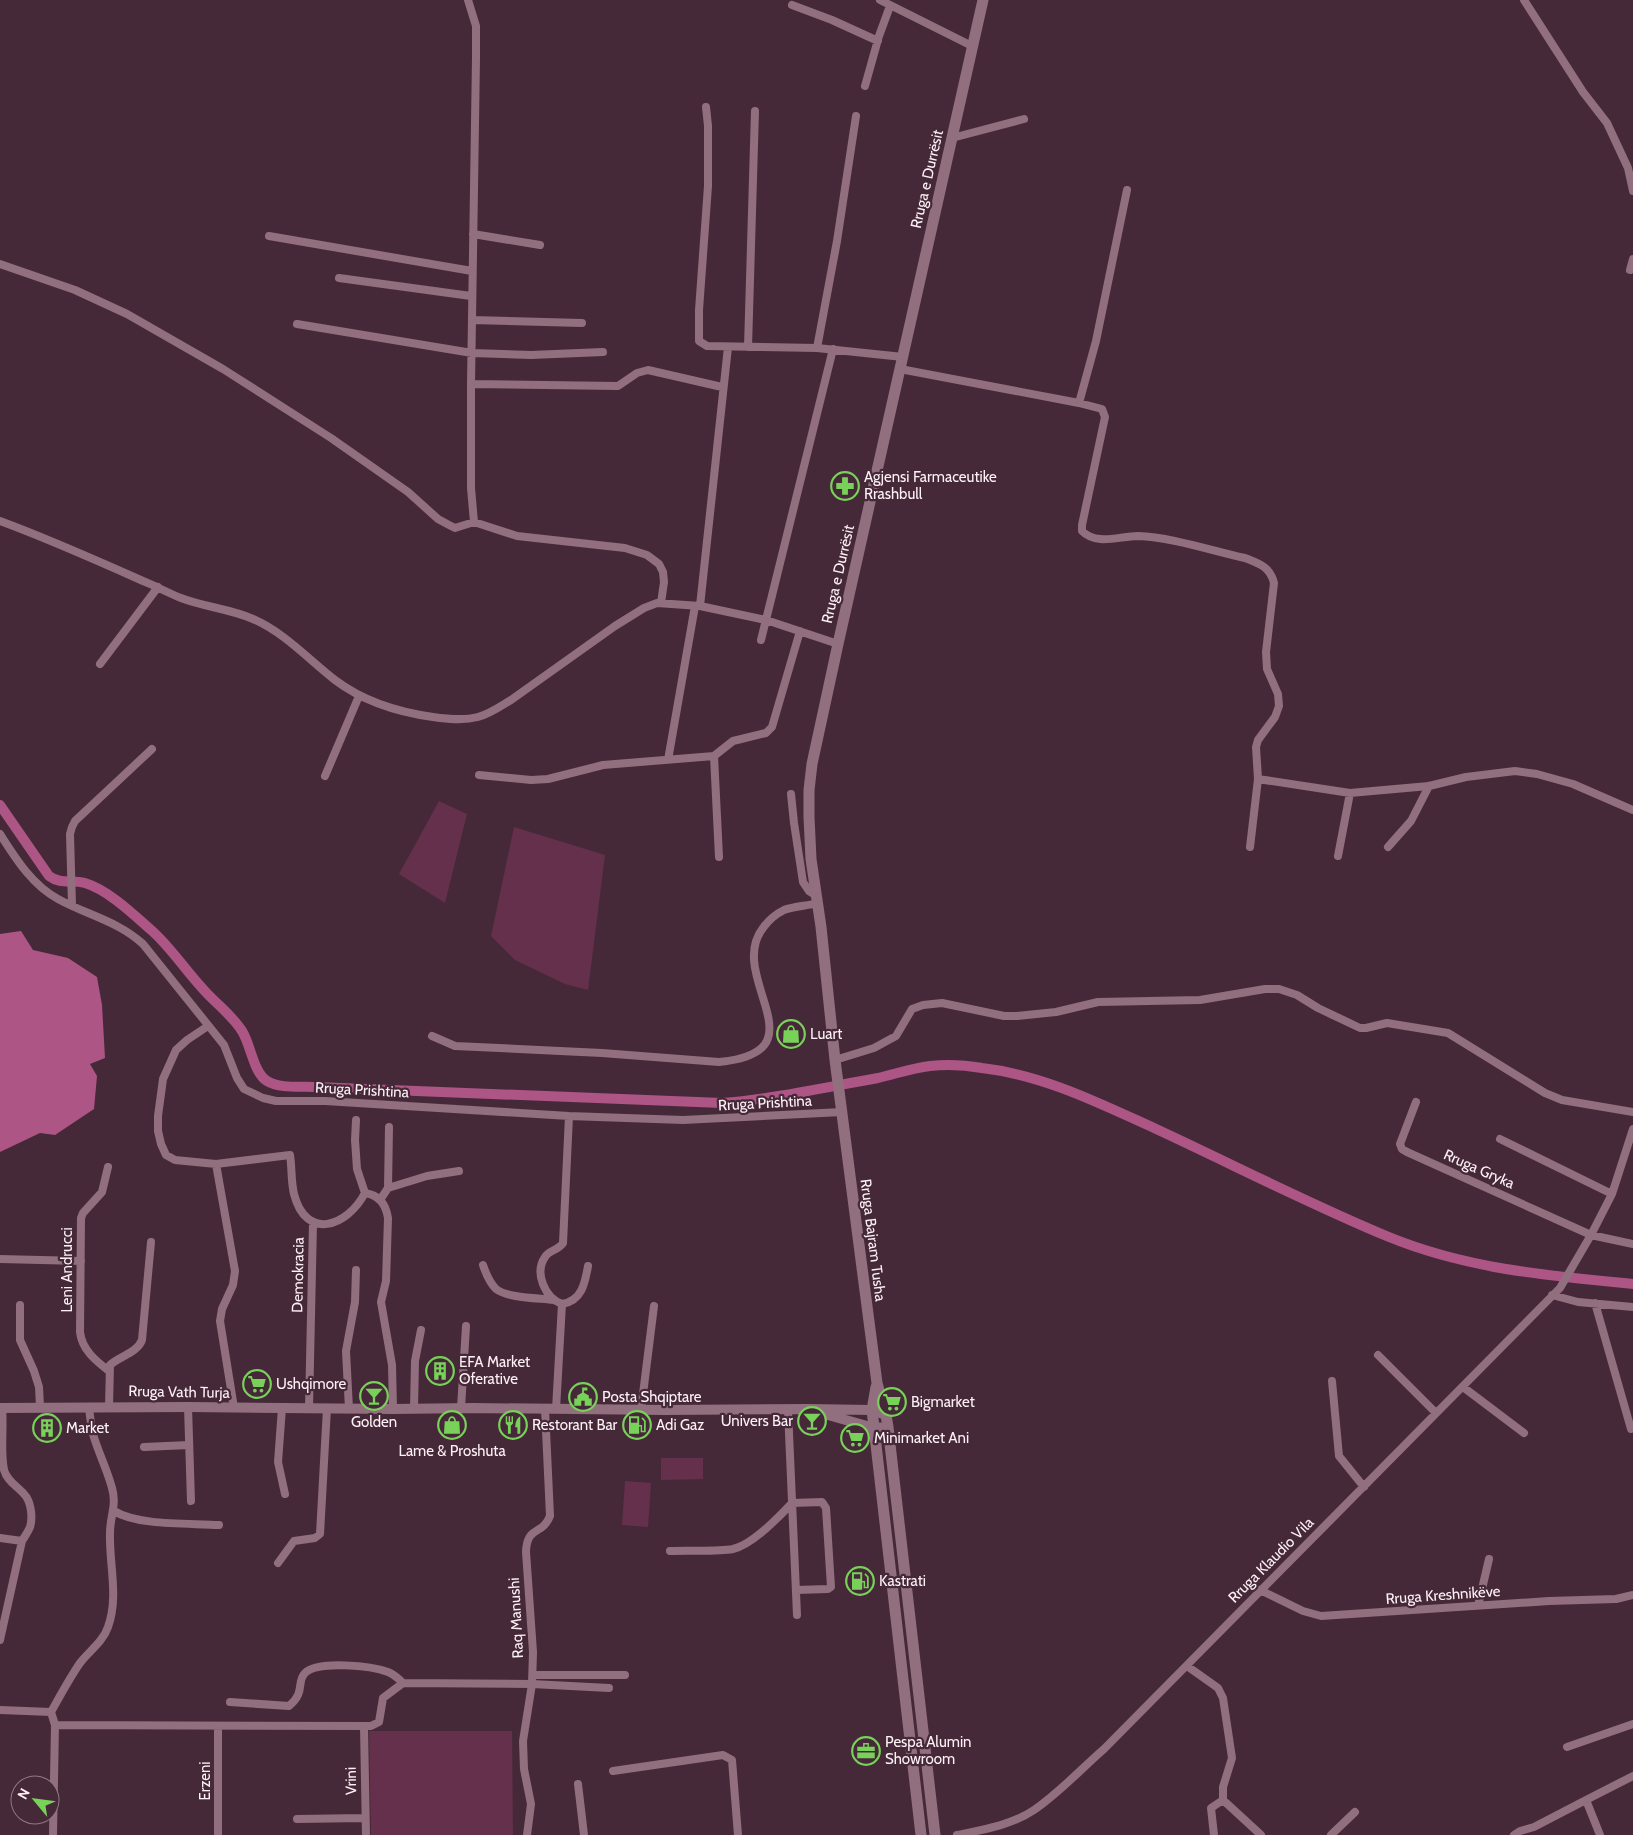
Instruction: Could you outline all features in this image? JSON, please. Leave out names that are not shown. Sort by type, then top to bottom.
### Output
[{"type":"main road","name":"Rruga e Durrësit","points":[[841,1107],[811,859],[809,790],[812,764],[982,0]]},
{"type":"main road","name":"Rruga Bajram Tusha","points":[[841,1107],[877,1382],[887,1421],[935,1835]]},
{"type":"main road","name":"Rruga Bajram Tusha","points":[[877,1382],[872,1410],[921,1835]]},
{"type":"street","points":[[468,0],[476,26],[471,296],[471,488],[474,522]]},
{"type":"street","points":[[880,0],[972,46]]},
{"type":"street","points":[[1524,0],[1583,92],[1607,123],[1628,168],[1633,191]]},
{"type":"street","points":[[792,5],[832,20],[878,41]]},
{"type":"street","points":[[865,86],[890,6]]},
{"type":"street","points":[[706,107],[708,126],[708,186],[698,337],[702,344],[728,347],[833,349],[903,357]]},
{"type":"street","points":[[748,347],[755,111]]},
{"type":"street","points":[[816,348],[837,241],[856,116]]},
{"type":"street","points":[[952,138],[1024,119]]},
{"type":"street","points":[[1079,402],[1096,340],[1127,190]]},
{"type":"street","points":[[473,234],[540,245]]},
{"type":"street","points":[[269,236],[472,271]]},
{"type":"street","points":[[1630,270],[1633,259]]},
{"type":"street","points":[[0,264],[75,290],[127,314],[223,369],[331,438],[408,492],[438,520],[455,528],[474,522],[517,536],[625,548],[647,555],[659,564],[663,572],[664,582],[661,602]]},
{"type":"street","points":[[339,278],[471,296]]},
{"type":"street","points":[[472,320],[582,323]]},
{"type":"street","points":[[297,324],[472,353],[531,355],[603,352]]},
{"type":"street","points":[[668,760],[697,606],[728,347]]},
{"type":"street","points":[[761,640],[833,349]]},
{"type":"street","points":[[900,369],[1079,402],[1102,409],[1105,417],[1082,525],[1082,531],[1087,536],[1110,539],[1138,536],[1169,540],[1245,558],[1257,562],[1272,574],[1274,583],[1266,652],[1267,669],[1278,694],[1279,706],[1275,717],[1258,740],[1256,747],[1258,780],[1250,847]]},
{"type":"street","points":[[471,384],[618,386],[637,373],[648,370],[722,387]]},
{"type":"street","points":[[0,521],[179,597],[251,618],[282,636],[334,680],[359,696],[384,706],[418,715],[448,719],[478,717],[511,700],[630,616],[652,604],[661,602],[697,606],[766,620],[838,644]]},
{"type":"street","points":[[100,664],[158,587]]},
{"type":"street","points":[[479,775],[531,780],[548,779],[602,765],[714,756],[733,741],[766,733],[772,727],[800,631]]},
{"type":"street","points":[[325,776],[359,696]]},
{"type":"street","points":[[72,906],[72,827],[76,821],[152,749]]},
{"type":"street","points":[[714,756],[719,857]]},
{"type":"street","points":[[1258,780],[1350,793],[1429,786],[1466,777],[1515,771],[1538,774],[1573,784],[1633,810]]},
{"type":"street","points":[[1388,847],[1411,821],[1429,786]]},
{"type":"street","points":[[1338,856],[1350,793]]},
{"type":"street","points":[[432,1036],[455,1046],[602,1053],[719,1062],[738,1060],[752,1056],[760,1051],[770,1035],[756,975],[753,951],[758,934],[769,920],[784,910],[817,900],[804,882],[791,794]]},
{"type":"street","name":"Rruga Prishtina","points":[[0,834],[22,869],[58,899],[116,924],[131,933],[143,944],[224,1044],[237,1078],[244,1088],[263,1098],[276,1101],[325,1101],[569,1116],[683,1120],[841,1107]]},
{"type":"street","points":[[836,1062],[874,1048],[896,1036],[912,1008],[923,1005],[942,1003],[1004,1016],[1017,1016],[1056,1012],[1098,1002],[1200,1000],[1265,989],[1279,989],[1297,996],[1360,1028],[1387,1023],[1448,1033],[1545,1093],[1562,1100],[1633,1112]]},
{"type":"street","points":[[208,1026],[176,1050],[164,1080],[158,1116],[158,1132],[166,1155],[175,1160],[216,1164],[290,1155],[294,1194],[302,1211],[313,1223]]},
{"type":"street","name":"Rruga Gryka","points":[[1416,1102],[1401,1139],[1402,1149],[1591,1235]]},
{"type":"street","points":[[554,1300],[545,1289],[541,1269],[545,1256],[561,1246],[563,1242],[569,1116]]},
{"type":"street","points":[[356,1120],[357,1169],[365,1193],[374,1194],[380,1200],[387,1211],[388,1218],[386,1280],[381,1302],[392,1365],[393,1409]]},
{"type":"street","points":[[380,1200],[388,1188],[389,1126]]},
{"type":"street","name":"Rruga Klaudio Vila","points":[[957,1835],[978,1831],[1016,1819],[1033,1811],[1104,1749],[1560,1288],[1612,1194],[1633,1129]]},
{"type":"street","points":[[1500,1139],[1612,1194]]},
{"type":"street","points":[[216,1164],[235,1271],[234,1285],[222,1309],[220,1321],[234,1408]]},
{"type":"street","name":"Leni Andrucci","points":[[108,1167],[102,1192],[83,1213],[81,1218],[81,1337],[90,1354],[109,1371]]},
{"type":"street","points":[[388,1188],[427,1176],[459,1171]]},
{"type":"street","name":"Demokracia","points":[[309,1408],[313,1223],[327,1225],[339,1221],[356,1207],[365,1193]]},
{"type":"street","points":[[1591,1235],[1633,1244]]},
{"type":"street","points":[[109,1407],[110,1365],[120,1357],[134,1351],[142,1340],[151,1242]]},
{"type":"street","points":[[0,1259],[81,1260]]},
{"type":"street","points":[[483,1265],[489,1280],[497,1290],[507,1294],[554,1300],[562,1304],[569,1302],[582,1291],[588,1266]]},
{"type":"street","points":[[349,1408],[346,1350],[355,1302],[356,1270]]},
{"type":"street","points":[[1552,1295],[1578,1302],[1633,1307]]},
{"type":"street","points":[[1595,1303],[1631,1429]]},
{"type":"street","points":[[556,1409],[562,1304]]},
{"type":"street","points":[[20,1305],[20,1340],[39,1387],[40,1407]]},
{"type":"street","points":[[641,1410],[654,1306]]},
{"type":"street","points":[[461,1408],[466,1326]]},
{"type":"street","points":[[414,1409],[415,1361],[421,1330]]},
{"type":"street","points":[[1378,1355],[1436,1413]]},
{"type":"street","points":[[1332,1380],[1339,1456],[1364,1487]]},
{"type":"street","points":[[1463,1387],[1524,1433]]},
{"type":"street","points":[[188,1407],[191,1501]]},
{"type":"street","points":[[0,1640],[22,1541],[30,1526],[31,1510],[26,1495],[10,1481],[5,1472],[1,1450],[3,1420],[1,1408]]},
{"type":"street","name":"Rruga Vath Turja","points":[[1,1408],[808,1409],[872,1410],[887,1421]]},
{"type":"street","points":[[53,1835],[56,1725],[51,1712],[69,1679],[82,1661],[100,1642],[108,1628],[112,1608],[110,1525],[114,1511],[112,1488],[93,1436],[89,1408]]},
{"type":"street","points":[[282,1408],[278,1462],[285,1494]]},
{"type":"street","points":[[278,1563],[294,1541],[315,1538],[320,1534],[327,1408]]},
{"type":"street","name":"Raq Manushi","points":[[527,1835],[530,1804],[524,1769],[523,1741],[532,1684],[533,1652],[526,1552],[528,1538],[531,1533],[542,1528],[550,1516],[545,1409]]},
{"type":"street","name":"Rruga Vath Turja","points":[[808,1409],[874,1428]]},
{"type":"street","points":[[788,1410],[798,1615]]},
{"type":"street","points":[[874,1428],[887,1421]]},
{"type":"street","points":[[144,1447],[189,1445]]},
{"type":"street","points":[[670,1551],[734,1549],[746,1544],[772,1524],[792,1503],[822,1502],[826,1504],[832,1584],[828,1589],[796,1590]]},
{"type":"street","points":[[114,1511],[140,1520],[219,1525]]},
{"type":"street","points":[[0,1538],[22,1541]]},
{"type":"street","points":[[1478,1606],[1489,1559]]},
{"type":"street","name":"Rruga Kreshnikëve","points":[[1260,1590],[1304,1611],[1321,1616],[1549,1601],[1616,1599],[1633,1595]]},
{"type":"street","points":[[230,1702],[289,1706],[296,1700],[300,1692],[301,1679],[304,1673],[315,1667],[361,1666],[389,1672],[404,1683],[532,1684],[609,1688]]},
{"type":"street","points":[[1187,1666],[1218,1688],[1222,1698],[1232,1758],[1223,1787],[1223,1800],[1261,1835]]},
{"type":"street","points":[[533,1675],[625,1675]]},
{"type":"street","points":[[56,1725],[376,1725],[379,1722],[383,1698],[404,1683]]},
{"type":"street","points":[[0,1710],[51,1712]]},
{"type":"street","points":[[1567,1747],[1633,1724]]},
{"type":"street","name":"Erzeni","points":[[218,1726],[218,1835]]},
{"type":"street","name":"Vrini","points":[[364,1726],[366,1835]]},
{"type":"street","points":[[614,1771],[723,1755],[732,1760],[738,1835]]},
{"type":"street","points":[[1514,1835],[1520,1831],[1534,1828],[1633,1776]]},
{"type":"street","points":[[578,1784],[584,1835]]},
{"type":"street","points":[[1214,1835],[1211,1808],[1223,1800]]},
{"type":"street","points":[[1586,1800],[1600,1835]]},
{"type":"street","points":[[1331,1835],[1355,1812]]},
{"type":"street","points":[[297,1818],[365,1818]]},
{"type":"shaded area","points":[[439,801],[467,814],[445,903],[399,874]]},
{"type":"shaded area","points":[[514,827],[605,855],[588,990],[565,984],[515,960],[491,936]]},
{"type":"shaded area","points":[[21,931],[33,950],[68,958],[97,977],[102,1005],[105,1058],[90,1064],[97,1076],[94,1109],[55,1135],[40,1133],[0,1152],[0,934]]},
{"type":"shaded area","points":[[661,1458],[703,1458],[703,1479],[661,1480]]},
{"type":"shaded area","points":[[625,1481],[651,1483],[648,1527],[622,1525]]},
{"type":"shaded area","points":[[369,1731],[512,1731],[513,1835],[371,1835]]},
{"type":"waterway","points":[[0,805],[49,876],[62,881],[85,883],[111,896],[128,909],[171,950],[196,982],[238,1025],[245,1037],[258,1071],[262,1077],[272,1084],[291,1087],[722,1103],[761,1099],[878,1078],[930,1066],[976,1067],[1027,1077],[1070,1091],[1154,1128],[1330,1211],[1418,1248],[1448,1257],[1509,1270],[1633,1284]]},
{"type":"place","name":"Agjensi Farmaceutike Rrashbull","points":[[845,486]]},
{"type":"place","name":"Luart","points":[[791,1034]]},
{"type":"place","name":"EFA Market Oferative","points":[[440,1371]]},
{"type":"place","name":"Ushqimore","points":[[257,1384]]},
{"type":"place","name":"Golden","points":[[374,1396]]},
{"type":"place","name":"Posta Shqiptare","points":[[583,1397]]},
{"type":"place","name":"Bigmarket","points":[[892,1402]]},
{"type":"place","name":"Univers Bar","points":[[812,1421]]},
{"type":"place","name":"Lame & Proshuta","points":[[452,1425]]},
{"type":"place","name":"Restorant Bar","points":[[513,1425]]},
{"type":"place","name":"Adi Gaz","points":[[637,1425]]},
{"type":"place","name":"Market","points":[[47,1428]]},
{"type":"place","name":"Minimarket Ani","points":[[855,1438]]},
{"type":"place","name":"Kastrati","points":[[860,1581]]},
{"type":"place","name":"Pespa Alumin Showroom","points":[[866,1751]]}]
